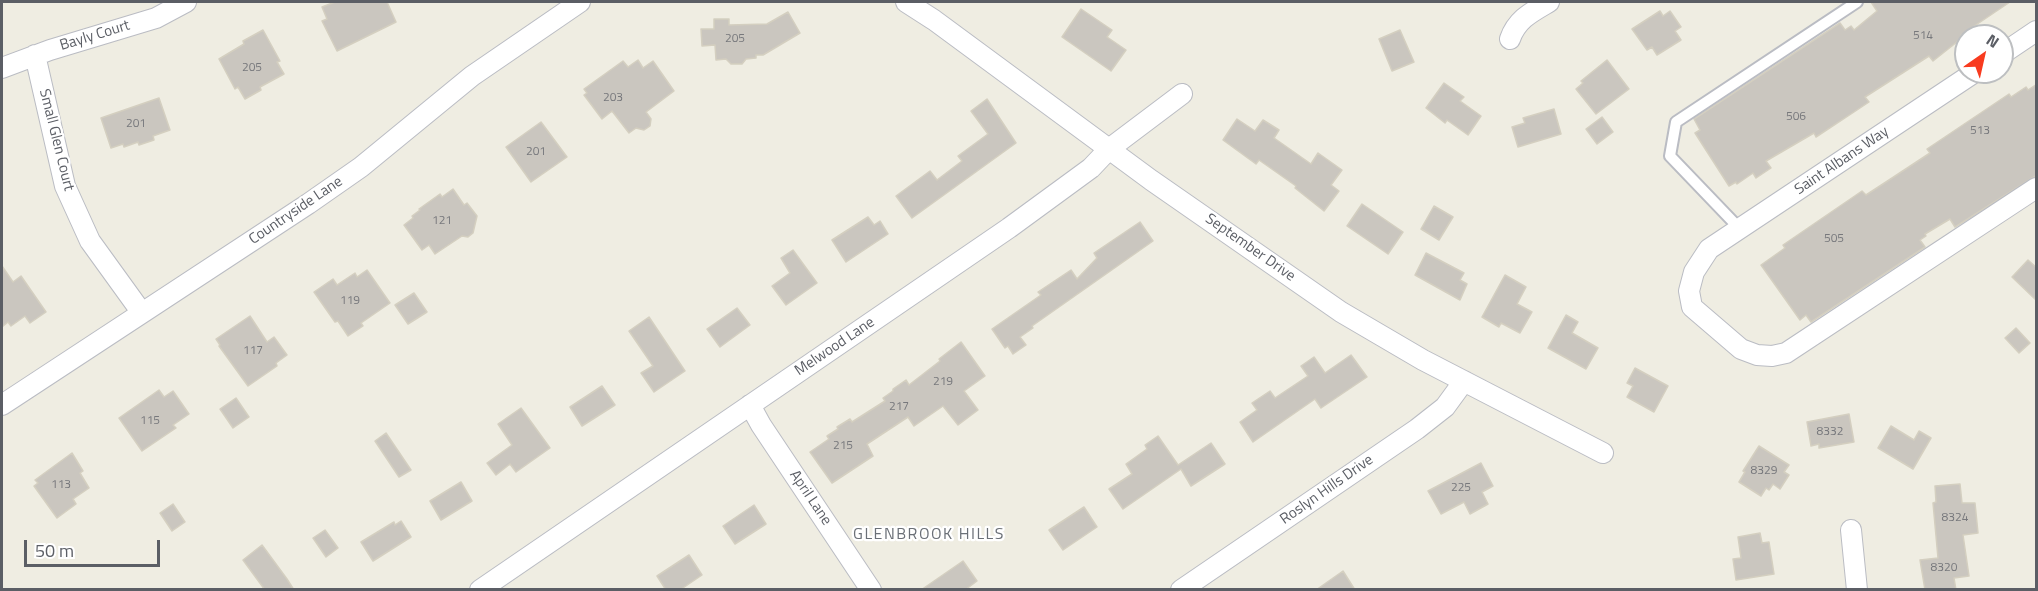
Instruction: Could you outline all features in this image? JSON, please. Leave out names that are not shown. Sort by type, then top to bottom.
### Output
[{"type":"street","name":"Bayly Court","points":[[2,68],[35,55],[156,18],[186,2]]},
{"type":"street","name":"Countryside Lane","points":[[2,405],[352,174],[472,76],[580,2]]},
{"type":"street","points":[[1510,39],[1514,27],[1525,16],[1549,2]]},
{"type":"street","name":"September Drive","points":[[912,5],[1108,149],[1341,312],[1423,360],[1602,453]]},
{"type":"street","points":[[2014,46],[2037,31]]},
{"type":"street","name":"Small Glen Court","points":[[35,55],[64,186],[90,241],[142,313]]},
{"type":"street","name":"Saint Albans Way","points":[[1957,84],[1709,249],[1694,272],[1689,291],[1692,307],[1741,349],[1757,355],[1772,356],[1786,353],[2037,188]]},
{"type":"street","name":"Melwood Lane","points":[[480,590],[1009,228],[1090,168],[1108,149],[1182,94]]},
{"type":"street","name":"Roslyn Hills Drive","points":[[1181,590],[1417,429],[1444,407],[1464,381]]},
{"type":"street","name":"April Lane","points":[[750,405],[871,590]]},
{"type":"street","points":[[1851,530],[1857,590]]},
{"type":"lane","points":[[1740,229],[1670,156],[1676,122],[1857,2]]},
{"type":"building","points":[[335,2],[387,2],[396,22],[337,51],[322,21],[327,19],[322,7]]},
{"type":"building","points":[[1871,2],[2010,2],[1977,24],[1954,24],[1954,44],[1933,61],[1929,56],[1865,97],[1869,102],[1816,137],[1814,133],[1766,161],[1771,168],[1756,178],[1753,173],[1737,184],[1736,182],[1729,186],[1695,133],[1700,130],[1694,119],[1840,23],[1845,30],[1851,26],[1854,30],[1877,11]]},
{"type":"building","points":[[1081,9],[1112,30],[1107,37],[1126,50],[1111,71],[1062,37]]},
{"type":"building","points":[[1660,11],[1663,16],[1670,11],[1681,27],[1675,31],[1681,40],[1657,55],[1652,47],[1647,50],[1632,29]]},
{"type":"building","points":[[788,12],[800,33],[763,55],[746,59],[742,64],[731,64],[726,59],[716,60],[715,45],[702,46],[701,29],[714,29],[714,19],[729,19],[729,25],[767,24]]},
{"type":"building","points":[[263,30],[280,61],[277,62],[284,74],[260,87],[261,90],[245,99],[238,87],[235,89],[219,59],[244,44],[243,41]]},
{"type":"building","points":[[1400,30],[1414,62],[1392,71],[1379,39]]},
{"type":"building","points":[[638,60],[643,68],[653,61],[674,91],[646,112],[651,119],[650,126],[644,130],[636,128],[629,133],[612,111],[602,119],[584,95],[587,93],[584,89],[623,61],[628,67]]},
{"type":"building","points":[[1607,60],[1629,89],[1596,114],[1576,89],[1583,83],[1581,81]]},
{"type":"building","points":[[1444,83],[1464,97],[1460,101],[1481,116],[1468,135],[1447,120],[1445,123],[1426,108]]},
{"type":"building","points":[[2037,84],[2037,175],[1955,227],[1950,219],[1925,234],[1926,236],[1920,240],[1925,247],[1811,322],[1806,315],[1800,320],[1761,265],[1785,248],[1783,245],[1862,191],[1866,195],[1930,153],[1927,149],[2009,94],[2011,97],[2026,87],[2028,90]]},
{"type":"building","points":[[159,98],[170,130],[153,136],[154,140],[139,145],[138,142],[124,147],[123,144],[111,148],[101,118]]},
{"type":"building","points":[[987,99],[1016,143],[912,218],[896,196],[930,171],[937,180],[962,161],[958,156],[988,134],[971,111]]},
{"type":"building","points":[[1554,109],[1561,134],[1518,147],[1512,127],[1525,123],[1523,118]]},
{"type":"building","points":[[1602,117],[1613,132],[1597,144],[1586,129]]},
{"type":"building","points":[[1237,119],[1255,131],[1263,120],[1279,130],[1274,138],[1311,164],[1318,153],[1342,170],[1331,185],[1339,191],[1324,211],[1295,188],[1296,186],[1259,160],[1256,164],[1223,140]]},
{"type":"building","points":[[541,122],[567,157],[531,182],[506,147]]},
{"type":"building","points":[[453,189],[464,205],[467,203],[477,216],[473,233],[468,237],[462,236],[435,254],[429,245],[422,250],[404,225],[419,209],[440,194],[442,197]]},
{"type":"building","points":[[1362,204],[1403,232],[1388,254],[1347,226]]},
{"type":"building","points":[[1434,206],[1453,217],[1439,240],[1421,229]]},
{"type":"building","points":[[868,217],[874,225],[880,221],[888,234],[846,262],[832,240]]},
{"type":"building","points":[[1140,222],[1153,241],[1032,326],[1033,328],[1020,337],[1026,345],[1013,354],[1008,346],[1005,348],[992,329],[1041,295],[1038,292],[1071,270],[1077,279],[1097,258],[1094,253]]},
{"type":"building","points":[[793,250],[817,283],[786,305],[772,286],[790,273],[781,258]]},
{"type":"building","points":[[1426,253],[1464,273],[1460,280],[1467,284],[1460,300],[1415,275]]},
{"type":"building","points":[[2028,260],[2037,268],[2037,301],[2012,277]]},
{"type":"building","points":[[2,266],[13,282],[21,276],[46,312],[30,323],[25,316],[11,326],[8,322],[2,327]]},
{"type":"building","points":[[367,270],[390,303],[361,323],[363,326],[348,336],[314,292],[333,279],[337,285],[355,273],[357,277]]},
{"type":"building","points":[[1505,275],[1526,287],[1517,304],[1532,312],[1520,333],[1501,323],[1499,327],[1482,317]]},
{"type":"building","points":[[414,293],[427,312],[408,324],[395,305]]},
{"type":"building","points":[[737,308],[750,325],[720,347],[707,329]]},
{"type":"building","points":[[1566,315],[1578,322],[1572,333],[1598,348],[1586,369],[1548,348]]},
{"type":"building","points":[[250,316],[267,342],[274,337],[287,355],[276,363],[277,366],[248,386],[216,339]]},
{"type":"building","points":[[649,317],[685,371],[654,392],[641,373],[653,366],[629,331]]},
{"type":"building","points":[[2016,328],[2030,343],[2019,353],[2005,338]]},
{"type":"building","points":[[961,342],[985,376],[964,391],[978,410],[958,425],[943,406],[914,426],[908,417],[867,444],[873,456],[832,483],[810,452],[829,439],[827,436],[838,429],[837,427],[850,419],[852,422],[885,401],[883,398],[906,380],[909,385]]},
{"type":"building","points":[[1351,355],[1367,377],[1321,408],[1315,399],[1253,442],[1240,422],[1257,410],[1252,403],[1270,391],[1275,398],[1308,376],[1301,366],[1314,357],[1325,373]]},
{"type":"building","points":[[1635,368],[1668,386],[1654,412],[1627,397],[1633,386],[1627,383]]},
{"type":"building","points":[[602,386],[615,405],[582,426],[570,407]]},
{"type":"building","points":[[159,390],[164,397],[173,391],[189,414],[173,425],[176,428],[142,451],[119,418]]},
{"type":"building","points":[[236,398],[249,417],[233,428],[220,409]]},
{"type":"building","points":[[521,408],[550,448],[516,472],[510,464],[496,475],[487,463],[512,445],[498,424]]},
{"type":"building","points":[[1849,414],[1854,442],[1819,448],[1819,444],[1811,446],[1807,422]]},
{"type":"building","points":[[1891,426],[1914,440],[1919,431],[1931,438],[1913,469],[1878,448]]},
{"type":"building","points":[[386,433],[411,470],[399,477],[375,441]]},
{"type":"building","points":[[1158,436],[1178,465],[1211,443],[1225,464],[1191,486],[1181,469],[1123,509],[1109,489],[1132,474],[1126,464],[1147,449],[1145,445]]},
{"type":"building","points":[[1759,446],[1789,465],[1784,472],[1789,475],[1780,489],[1773,484],[1769,490],[1766,488],[1761,496],[1739,482],[1745,472],[1743,471]]},
{"type":"building","points":[[72,453],[83,471],[80,473],[89,488],[73,499],[76,504],[57,518],[34,486],[38,483],[35,480]]},
{"type":"building","points":[[1481,463],[1493,486],[1482,492],[1488,504],[1470,514],[1464,502],[1441,514],[1428,491]]},
{"type":"building","points":[[461,482],[472,501],[441,520],[430,501]]},
{"type":"building","points":[[1960,484],[1962,503],[1975,503],[1978,533],[1963,535],[1969,576],[1954,578],[1956,590],[1925,590],[1920,560],[1938,558],[1933,503],[1936,502],[1935,486]]},
{"type":"building","points":[[173,504],[185,522],[172,531],[160,513]]},
{"type":"building","points":[[754,505],[766,524],[735,544],[723,526]]},
{"type":"building","points":[[1084,507],[1097,527],[1063,550],[1049,530]]},
{"type":"building","points":[[401,521],[411,537],[373,561],[361,542],[394,522],[395,525]]},
{"type":"building","points":[[325,530],[338,548],[326,557],[313,538]]},
{"type":"building","points":[[1760,533],[1762,543],[1769,542],[1774,574],[1736,580],[1733,559],[1741,558],[1738,537]]},
{"type":"building","points":[[262,545],[294,590],[265,590],[243,560]]},
{"type":"building","points":[[689,555],[702,575],[680,590],[666,590],[657,576]]},
{"type":"building","points":[[963,561],[977,581],[965,590],[921,590]]},
{"type":"building","points":[[1343,571],[1355,590],[1316,590]]},
{"type":"district","name":"GLENBROOK HILLS","points":[[929,535]]}]
